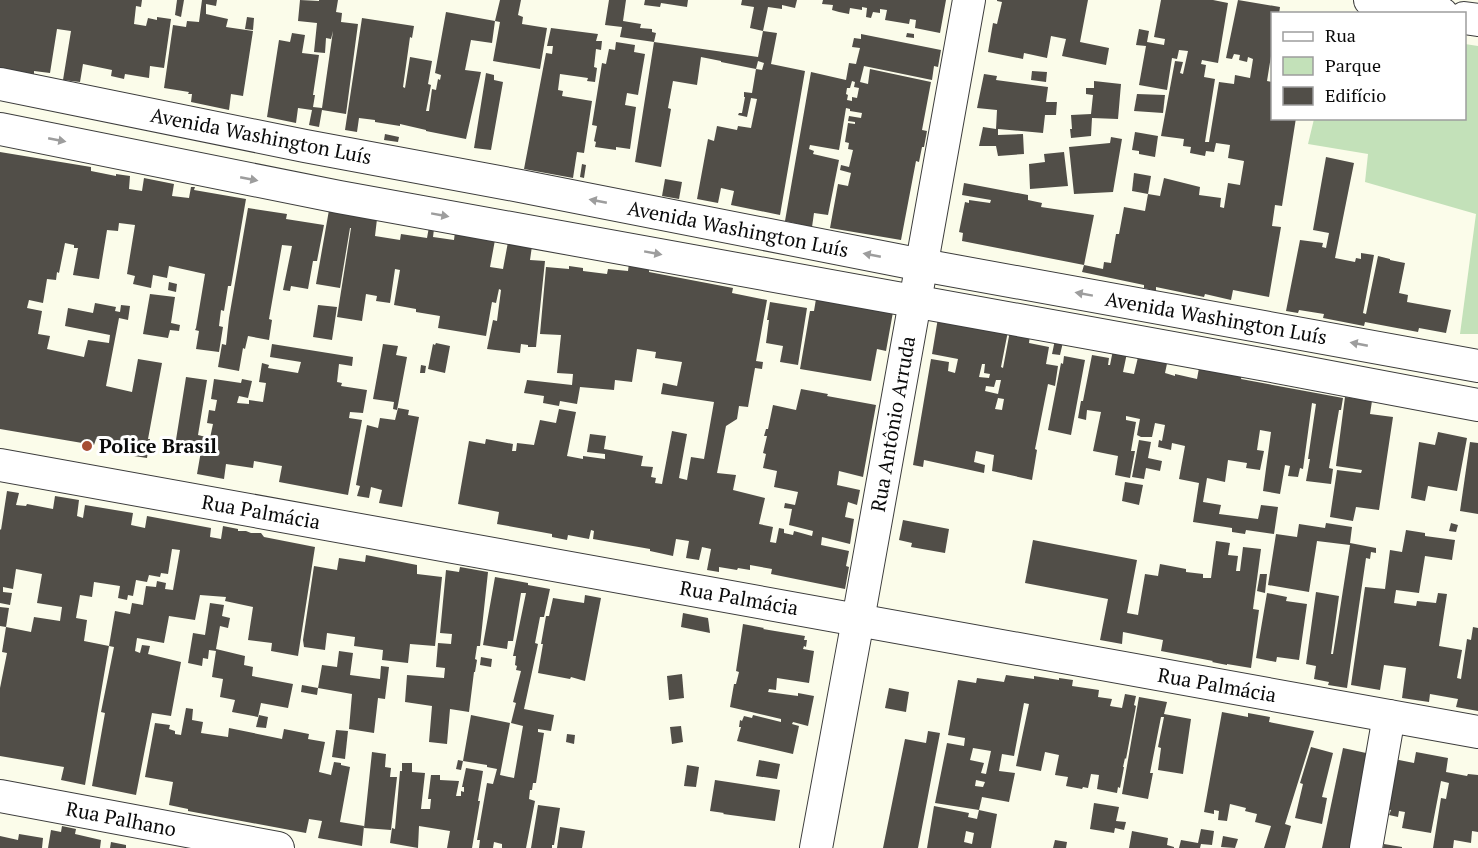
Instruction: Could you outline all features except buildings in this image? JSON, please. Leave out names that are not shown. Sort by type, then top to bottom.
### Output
[{"type":"street","name":"Rua Antônio Arruda","points":[[816,848],[969,0]]},
{"type":"street","points":[[1370,0],[1432,12]]},
{"type":"street","name":"Avenida Washington Luís","points":[[0,84],[305,146],[922,265],[1478,366]]},
{"type":"street","name":"Avenida Washington Luís","points":[[0,129],[339,197],[1478,405]]},
{"type":"street","points":[[514,228],[520,186]]},
{"type":"street","points":[[1272,366],[1279,329]]},
{"type":"street","points":[[1402,391],[1409,353]]},
{"type":"street","name":"Rua Palmácia","points":[[0,465],[1478,732]]},
{"type":"street","points":[[1366,848],[1389,716]]},
{"type":"street","name":"Rua Palhano","points":[[0,796],[278,848]]},
{"type":"green space","points":[[1466,44],[1478,46],[1478,334],[1460,334],[1476,214],[1365,182],[1368,154],[1308,144],[1314,120],[1466,120]]},
{"type":"place","name":"Police Brasil","points":[[87,446]]}]
